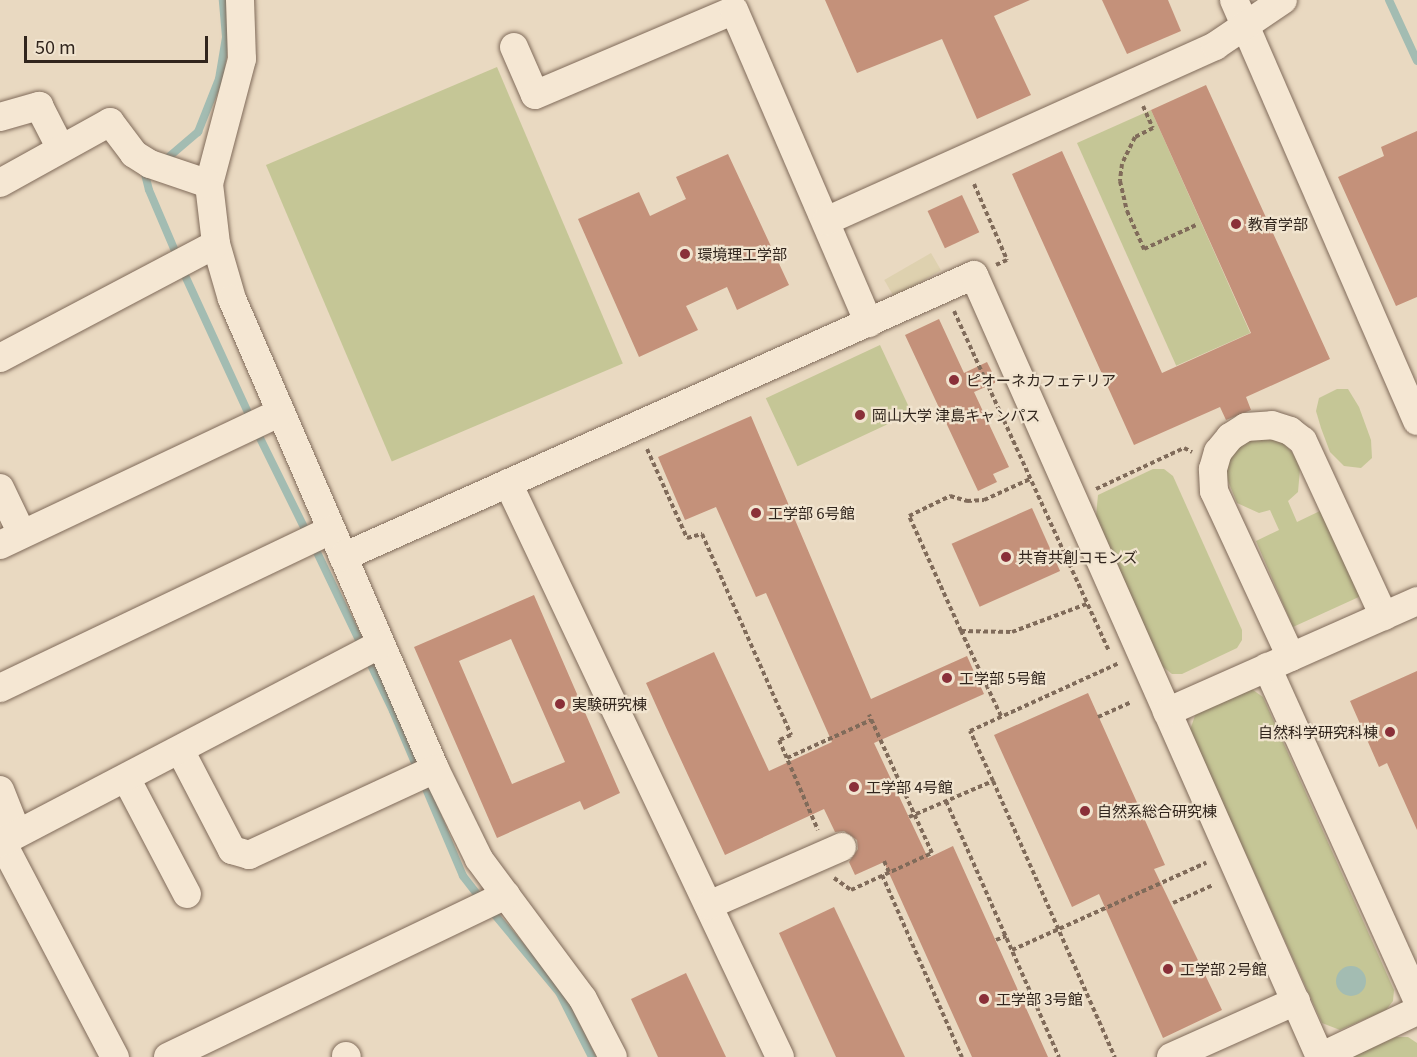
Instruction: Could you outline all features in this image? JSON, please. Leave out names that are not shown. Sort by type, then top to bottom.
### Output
[{"type":"street","points":[[240,0],[242,59],[209,184],[216,244],[263,421],[318,536],[343,557],[370,649],[425,774],[479,859],[494,901],[583,999],[613,1057]]},
{"type":"street","points":[[826,221],[1215,46],[1239,12],[1282,0]]},
{"type":"street","points":[[514,47],[535,95],[732,5],[868,323]]},
{"type":"street","points":[[1239,12],[1417,421]]},
{"type":"street","points":[[0,117],[39,106],[61,149]]},
{"type":"street","points":[[0,183],[110,122],[124,142],[157,166],[209,184]]},
{"type":"street","points":[[0,358],[216,244]]},
{"type":"street","points":[[343,557],[974,275],[1320,1057],[1417,1011]]},
{"type":"street","points":[[0,488],[11,540],[263,421]]},
{"type":"street","points":[[1384,616],[1303,441],[1281,427],[1254,425],[1230,437],[1215,460],[1214,491],[1279,662],[1408,955],[1417,999]]},
{"type":"street","points":[[508,483],[780,1057]]},
{"type":"street","points":[[0,688],[318,536]]},
{"type":"street","points":[[1167,712],[1417,601]]},
{"type":"street","points":[[6,839],[370,649]]},
{"type":"street","points":[[180,750],[232,850],[249,855],[425,774]]},
{"type":"street","points":[[126,778],[187,894]]},
{"type":"street","points":[[0,790],[6,839],[115,1057]]},
{"type":"street","points":[[709,905],[833,851]]},
{"type":"street","points":[[168,1057],[494,901]]},
{"type":"street","points":[[1171,1057],[1296,1001]]},
{"type":"path","points":[[1133,83],[1153,128],[1135,137],[1122,164],[1122,195],[1135,230],[1144,249],[1196,225]]},
{"type":"path","points":[[964,159],[1007,260],[974,275]]},
{"type":"path","points":[[943,289],[1119,674]]},
{"type":"path","points":[[968,382],[983,375]]},
{"type":"path","points":[[636,426],[687,538],[702,534],[791,735],[779,740],[819,828],[816,838],[833,851],[835,879],[851,890],[932,852],[869,715]]},
{"type":"path","points":[[1073,500],[1184,448],[1215,460]]},
{"type":"path","points":[[1001,716],[909,516],[951,496],[967,501],[984,500],[1030,478]]},
{"type":"path","points":[[961,631],[1012,632],[1087,604]]},
{"type":"path","points":[[1115,1057],[970,731],[1141,653]]},
{"type":"path","points":[[1127,693],[1136,713]]},
{"type":"path","points":[[1098,717],[1132,702]]},
{"type":"path","points":[[787,758],[872,720]]},
{"type":"path","points":[[909,817],[993,781]]},
{"type":"path","points":[[946,801],[1059,1057]]},
{"type":"path","points":[[1012,950],[1230,853]]},
{"type":"path","points":[[1199,854],[1218,896]]},
{"type":"path","points":[[884,861],[889,872]]},
{"type":"path","points":[[880,876],[962,1057]]},
{"type":"path","points":[[1173,903],[1213,885]]},
{"type":"path","points":[[996,940],[1006,936]]},
{"type":"shaded area","points":[[931,253],[941,270],[894,297],[884,280]]},
{"type":"shaded area","points":[[1351,966],[1362,970],[1366,981],[1362,992],[1351,996],[1340,992],[1336,981],[1340,970]]},
{"type":"green space","points":[[497,67],[623,363],[392,461],[266,165]]},
{"type":"green space","points":[[1151,110],[1250,333],[1176,366],[1077,143]]},
{"type":"green space","points":[[880,345],[912,413],[798,466],[766,398]]},
{"type":"green space","points":[[1337,389],[1348,389],[1359,407],[1371,440],[1372,458],[1361,468],[1344,466],[1330,452],[1321,428],[1316,411],[1319,398]]},
{"type":"green space","points":[[1280,439],[1297,458],[1300,469],[1298,492],[1288,501],[1297,522],[1322,510],[1361,596],[1293,627],[1256,541],[1279,530],[1270,510],[1259,513],[1237,503],[1226,476],[1229,460],[1237,448],[1250,440]]},
{"type":"green space","points":[[1153,469],[1164,469],[1173,476],[1242,630],[1242,640],[1237,648],[1182,674],[1172,674],[1162,666],[1096,516],[1098,495]]},
{"type":"green space","points":[[1240,690],[1253,690],[1263,697],[1394,990],[1393,1001],[1386,1010],[1340,1030],[1322,1023],[1190,730],[1197,710]]},
{"type":"green space","points":[[1396,1037],[1408,1037],[1417,1043],[1417,1057],[1352,1057]]},
{"type":"building","points":[[825,0],[1030,0],[994,16],[1031,95],[977,119],[942,39],[857,73]]},
{"type":"building","points":[[1102,0],[1168,0],[1181,31],[1127,54]]},
{"type":"building","name":"教育学部","points":[[1206,85],[1330,359],[1246,397],[1251,410],[1226,420],[1220,407],[1134,445],[1012,174],[1062,151],[1162,373],[1251,333],[1151,110]]},
{"type":"building","points":[[1417,131],[1417,297],[1396,306],[1338,177],[1384,156],[1381,147]]},
{"type":"building","name":"環境理工学部","points":[[728,154],[789,285],[737,310],[727,287],[686,306],[698,330],[639,357],[578,219],[639,192],[650,216],[686,199],[676,177]]},
{"type":"building","points":[[962,195],[979,232],[945,248],[928,211]]},
{"type":"building","points":[[939,319],[964,373],[987,362],[997,382],[974,392],[1009,467],[993,474],[997,482],[978,491],[905,335]]},
{"type":"building","points":[[751,416],[871,699],[967,656],[984,694],[874,743],[928,858],[953,846],[1048,1057],[972,1057],[884,862],[855,875],[849,862],[858,849],[857,840],[844,831],[835,832],[824,809],[725,855],[668,732],[646,683],[714,652],[769,771],[832,742],[766,593],[756,597],[716,507],[685,520],[658,457]]},
{"type":"building","name":"共育共創コモンズ","points":[[1032,508],[1060,571],[980,607],[952,544]]},
{"type":"building","name":"実験研究棟","points":[[534,595],[620,793],[584,810],[580,801],[497,838],[414,647]],"holes":[[[511,639],[565,762],[512,784],[459,661]]]},
{"type":"building","name":"自然科学研究科棟","points":[[1417,671],[1417,830],[1387,763],[1379,767],[1350,701]]},
{"type":"building","name":"自然系総合研究棟","points":[[1088,693],[1165,865],[1154,869],[1222,1010],[1163,1038],[1099,894],[1072,907],[994,735]]},
{"type":"building","points":[[834,907],[905,1057],[836,1057],[779,933]]},
{"type":"building","points":[[686,973],[726,1057],[658,1057],[631,999]]},
{"type":"waterway","points":[[164,161],[198,132],[219,79],[226,37],[223,0]]},
{"type":"waterway","points":[[1389,0],[1417,61]]},
{"type":"waterway","points":[[149,171],[145,174],[149,190],[178,258]]},
{"type":"waterway","points":[[182,269],[251,419]]},
{"type":"waterway","points":[[256,430],[308,535]]},
{"type":"waterway","points":[[314,546],[393,711],[463,876],[482,900]]},
{"type":"waterway","points":[[490,909],[559,992],[592,1057]]},
{"type":"place","name":"教育学部","points":[[1236,224]]},
{"type":"place","name":"環境理工学部","points":[[685,254]]},
{"type":"place","name":"ピオーネカフェテリア","points":[[954,380]]},
{"type":"place","name":"岡山大学 津島キャンパス","points":[[860,415]]},
{"type":"place","name":"工学部 6号館","points":[[756,513]]},
{"type":"place","name":"共育共創コモンズ","points":[[1006,557]]},
{"type":"place","name":"工学部 5号館","points":[[947,678]]},
{"type":"place","name":"実験研究棟","points":[[560,704]]},
{"type":"place","name":"自然科学研究科棟","points":[[1390,732]]},
{"type":"place","name":"工学部 4号館","points":[[854,787]]},
{"type":"place","name":"自然系総合研究棟","points":[[1085,811]]},
{"type":"place","name":"工学部 2号館","points":[[1168,969]]},
{"type":"place","name":"工学部 3号館","points":[[984,999]]}]
